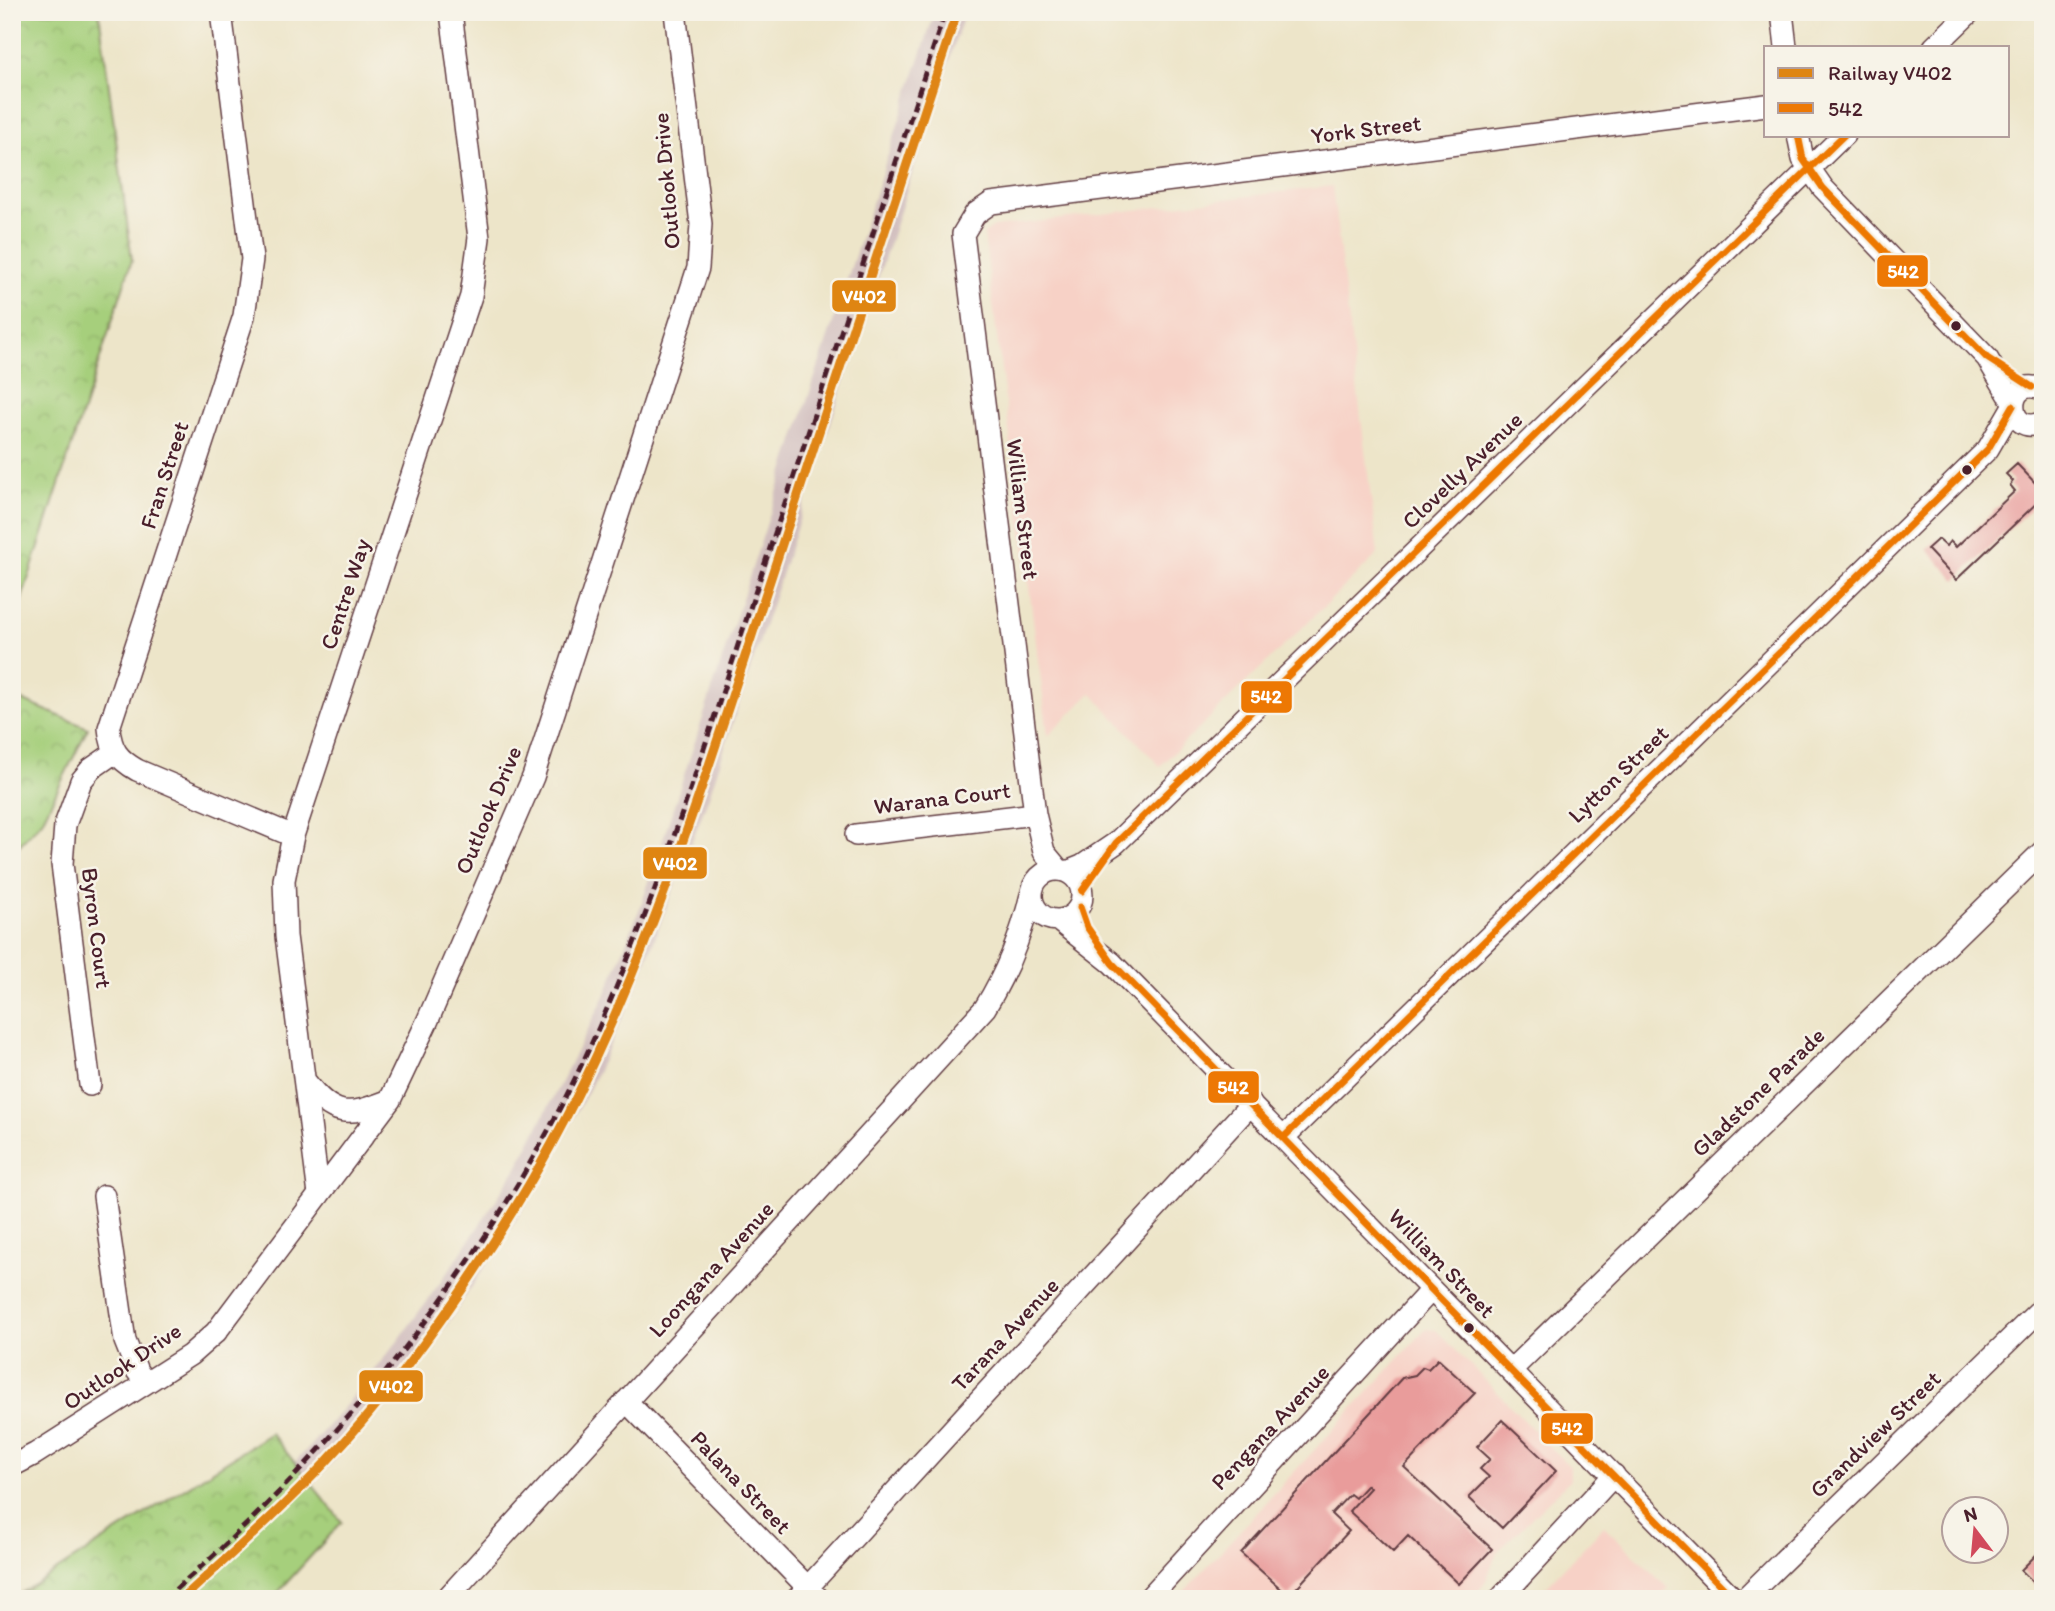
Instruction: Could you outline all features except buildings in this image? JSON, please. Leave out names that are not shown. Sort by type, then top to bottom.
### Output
[{"type":"street","name":"Fran Street","points":[[114,753],[109,727],[244,316],[249,290],[253,259],[221,12]]},
{"type":"street","name":"Centre Way","points":[[319,1195],[286,936],[284,880],[293,836],[471,296],[476,271],[479,238],[451,12]]},
{"type":"street","name":"Outlook Drive","points":[[12,1466],[190,1355],[216,1332],[390,1100],[427,1022],[533,777],[698,268],[701,224],[675,12]]},
{"type":"street","points":[[1782,12],[1786,46]]},
{"type":"street","points":[[1935,46],[1970,12]]},
{"type":"street","name":"York Street","points":[[975,214],[991,203],[1764,105]]},
{"type":"street","points":[[1798,136],[1808,170],[1822,188],[1987,358],[2013,404],[2016,418],[2021,422],[2039,425]]},
{"type":"street","name":"Clovelly Avenue","points":[[1063,871],[1082,866],[1116,843],[1843,136]]},
{"type":"street","name":"William Street","points":[[975,214],[963,234],[1035,814],[1044,852],[1063,871]]},
{"type":"street","points":[[1987,358],[2038,387]]},
{"type":"street","points":[[2013,404],[2022,389],[2038,387]]},
{"type":"street","name":"Lytton Street","points":[[1284,1137],[1987,449],[2013,404]]},
{"type":"street","name":"Lytton Street","points":[[1987,449],[2039,425]]},
{"type":"street","points":[[114,753],[121,761],[137,770],[293,836]]},
{"type":"street","name":"Byron Court","points":[[90,1085],[62,864],[65,825],[80,781],[91,769],[114,753]]},
{"type":"street","name":"William Street","points":[[1032,891],[1031,851],[1035,814]]},
{"type":"street","name":"Warana Court","points":[[856,835],[1035,814]]},
{"type":"street","name":"Clovelly Avenue","points":[[1081,899],[1116,843]]},
{"type":"street","name":"Gladstone Parade","points":[[1511,1370],[2043,851]]},
{"type":"street","points":[[1063,871],[1074,876],[1081,899],[1075,914],[1055,921],[1037,911],[1032,891],[1043,874],[1063,871]]},
{"type":"street","name":"Loongana Avenue","points":[[1008,970],[1022,935],[1032,891]]},
{"type":"street","name":"William Street","points":[[1081,899],[1087,927],[1112,963]]},
{"type":"street","name":"William Street","points":[[1055,921],[1112,963],[1734,1599]]},
{"type":"street","name":"Loongana Avenue","points":[[446,1599],[985,1008],[1027,941],[1055,921]]},
{"type":"street","points":[[305,1081],[321,1102],[332,1109],[357,1111],[390,1100]]},
{"type":"street","name":"Tarana Avenue","points":[[807,1595],[1251,1104]]},
{"type":"street","points":[[104,1196],[125,1341],[137,1371],[146,1383]]},
{"type":"street","name":"Pengana Avenue","points":[[1148,1599],[1431,1290]]},
{"type":"street","name":"Grandview Street","points":[[1744,1599],[2043,1307]]},
{"type":"street","name":"Palana Street","points":[[626,1401],[807,1595]]},
{"type":"street","points":[[1500,1599],[1614,1475]]},
{"type":"shaded area","points":[[935,12],[965,12],[708,799],[632,998],[588,1092],[525,1206],[448,1323],[356,1437],[263,1536],[146,1599],[282,1477],[342,1410],[398,1341],[457,1259],[517,1168],[605,996],[642,903]]},
{"type":"shaded area","points":[[1332,186],[1378,554],[1160,766],[1091,693],[1048,736],[984,234],[994,227]]},
{"type":"shaded area","points":[[1426,1329],[1436,1330],[1570,1467],[1570,1480],[1497,1552],[1485,1583],[1471,1599],[1177,1599]]},
{"type":"shaded area","points":[[1604,1526],[1668,1588],[1657,1599],[1552,1599],[1543,1590]]},
{"type":"green space","points":[[12,12],[99,12],[132,260],[12,629]]},
{"type":"green space","points":[[12,696],[88,728],[42,821],[12,853]]},
{"type":"green space","points":[[271,1433],[342,1522],[272,1599],[12,1599]]},
{"type":"railway","points":[[164,1599],[227,1543],[288,1482],[402,1352],[501,1211],[583,1062],[633,946],[698,767],[945,12]]},
{"type":"rail line","name":"V402","points":[[182,1599],[309,1480],[382,1398],[483,1259],[566,1118],[631,977],[686,832],[957,12]]},
{"type":"transit line","name":"542","points":[[1798,136],[1803,159],[1823,188],[1987,358],[2032,387]]},
{"type":"transit line","name":"542","points":[[1082,891],[1116,843],[1843,136]]},
{"type":"transit line","name":"542","points":[[1284,1137],[1988,449],[2013,406]]},
{"type":"transit line","name":"542","points":[[1080,907],[1087,927],[1112,963],[1734,1599]]}]
